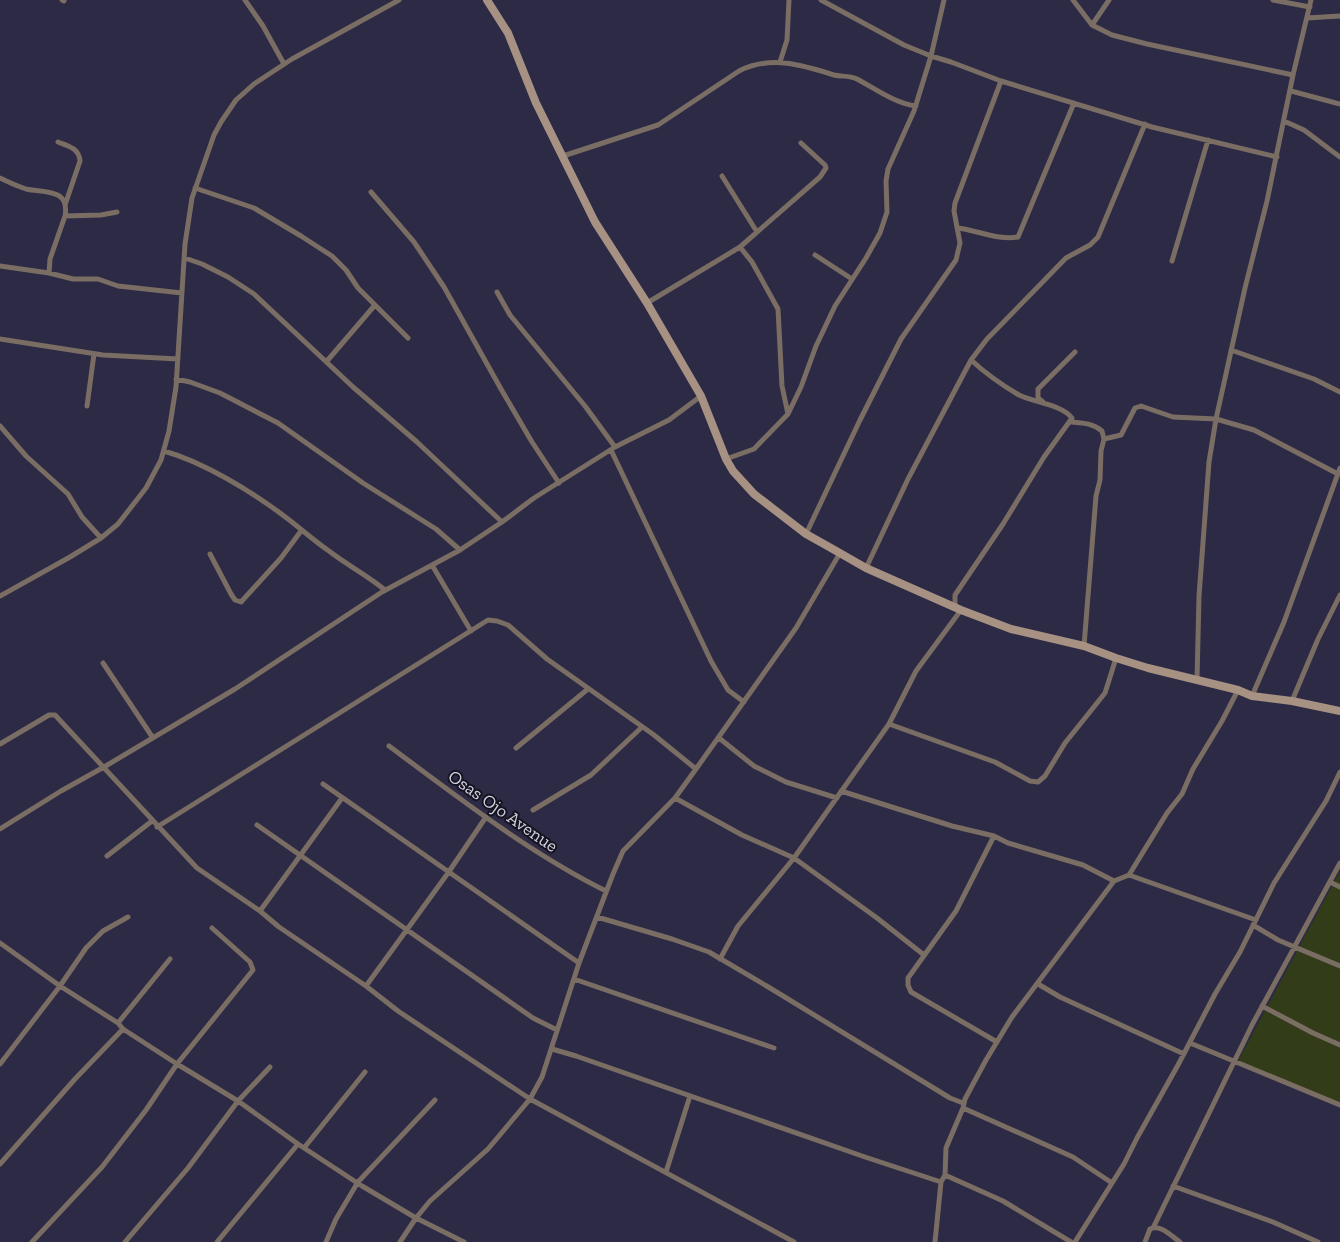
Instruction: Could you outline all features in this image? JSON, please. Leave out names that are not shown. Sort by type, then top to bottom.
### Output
[{"type":"street","points":[[245,0],[263,26],[284,64]]},
{"type":"street","points":[[0,596],[101,538],[118,524],[146,488],[161,460],[170,431],[178,359],[188,224],[195,188],[214,135],[236,100],[254,84],[284,64],[399,0]]},
{"type":"street","points":[[487,0],[508,33],[536,103],[595,222],[647,303],[701,396],[726,459],[733,471],[754,494],[806,534],[866,568],[958,609],[1011,629],[1084,646],[1116,658],[1238,690],[1252,696],[1292,701],[1340,711]]},
{"type":"street","points":[[780,62],[787,40],[789,0]]},
{"type":"street","points":[[821,0],[904,45],[1002,81],[1145,124],[1277,157]]},
{"type":"street","points":[[726,459],[754,449],[788,414],[834,306],[880,233],[887,212],[886,181],[888,169],[916,106],[931,56],[944,0]]},
{"type":"street","points":[[1073,0],[1092,25],[1112,35],[1293,75]]},
{"type":"street","points":[[1092,25],[1109,0]]},
{"type":"street","points":[[1273,0],[1310,7]]},
{"type":"street","points":[[1197,680],[1198,596],[1209,462],[1216,419],[1277,157],[1293,75],[1311,0]]},
{"type":"street","points":[[1307,18],[1340,16]]},
{"type":"street","points":[[563,156],[658,125],[749,66],[780,62],[810,66],[836,75],[853,77],[897,101],[916,106]]},
{"type":"street","points":[[806,534],[901,339],[956,260],[960,243],[954,203],[1002,81]]},
{"type":"street","points":[[1291,91],[1340,104]]},
{"type":"street","points":[[957,228],[1008,239],[1018,237],[1074,103]]},
{"type":"street","points":[[1284,121],[1304,130],[1340,157]]},
{"type":"street","points":[[866,568],[908,479],[971,360],[987,339],[1066,258],[1090,245],[1098,237],[1145,124]]},
{"type":"street","points":[[1172,261],[1208,140]]},
{"type":"street","points":[[49,273],[50,258],[65,216],[65,205],[80,161],[80,154],[75,149],[58,142]]},
{"type":"street","points":[[647,303],[740,247],[820,177],[826,168],[825,165],[801,143]]},
{"type":"street","points":[[722,176],[758,232]]},
{"type":"street","points":[[0,178],[21,187],[52,192],[62,199],[65,205]]},
{"type":"street","points":[[195,188],[254,208],[301,236],[341,264],[358,288],[408,338]]},
{"type":"street","points":[[372,192],[430,264],[532,442],[559,483]]},
{"type":"street","points":[[65,216],[101,215],[117,212]]},
{"type":"street","points":[[740,247],[752,262],[778,309],[782,386],[788,414]]},
{"type":"street","points":[[816,255],[852,278]]},
{"type":"street","points":[[185,258],[228,277],[254,294],[502,522]]},
{"type":"street","points":[[0,266],[49,273],[73,279],[98,279],[118,286],[182,293]]},
{"type":"street","points":[[496,292],[510,315],[585,406],[613,448],[711,661],[728,690],[744,702]]},
{"type":"street","points":[[326,362],[375,305]]},
{"type":"street","points":[[0,339],[94,354],[178,359]]},
{"type":"street","points":[[1232,350],[1314,380],[1340,392]]},
{"type":"street","points":[[1048,405],[1038,398],[1038,389],[1075,352]]},
{"type":"street","points":[[87,406],[94,354]]},
{"type":"street","points":[[720,959],[738,926],[794,858],[889,724],[916,671],[958,609],[955,595],[1003,524],[1044,457],[1071,422],[1072,418],[1069,415],[1020,395],[981,370],[971,360]]},
{"type":"street","points":[[176,379],[220,393],[278,424],[363,483],[436,529],[460,550]]},
{"type":"street","points":[[0,829],[234,689],[385,590],[460,550],[534,498],[613,448],[669,420],[701,396]]},
{"type":"street","points":[[1104,439],[1121,435],[1137,406],[1173,417],[1216,419],[1254,430],[1338,474]]},
{"type":"street","points":[[1071,422],[1087,423],[1096,426],[1102,431],[1104,439],[1101,451],[1100,480],[1096,496],[1084,646]]},
{"type":"street","points":[[0,426],[26,456],[68,494],[82,518],[101,538]]},
{"type":"street","points":[[164,451],[175,454],[235,483],[284,516],[332,554],[366,575],[385,590]]},
{"type":"street","points":[[1252,696],[1284,622],[1340,468]]},
{"type":"street","points":[[210,554],[231,594],[236,600],[241,602],[281,558],[301,531]]},
{"type":"street","points":[[400,1242],[430,1201],[488,1149],[530,1099],[542,1077],[579,963],[606,891],[624,852],[674,798],[719,738],[796,628],[840,553]]},
{"type":"street","points":[[432,565],[471,631]]},
{"type":"street","points":[[1292,701],[1318,639],[1340,594]]},
{"type":"street","points":[[157,827],[488,620],[508,625],[547,659],[696,769]]},
{"type":"street","points":[[889,724],[995,762],[1030,782],[1038,782],[1045,776],[1065,743],[1105,693],[1116,658]]},
{"type":"street","points":[[103,664],[153,738]]},
{"type":"street","points":[[516,748],[588,689]]},
{"type":"street","points":[[935,1242],[941,1182],[945,1176],[946,1148],[963,1106],[997,1042],[1012,1017],[1114,881],[1129,875],[1167,814],[1182,794],[1193,769],[1238,690]]},
{"type":"street","points":[[0,744],[49,715],[53,714],[58,717],[196,868],[260,911],[278,927],[366,986],[398,1011],[530,1099],[794,1242]]},
{"type":"street","points":[[533,810],[591,775],[642,728]]},
{"type":"street","points":[[719,738],[754,766],[786,782],[837,798]]},
{"type":"street","name":"Osas Ojo Avenue","points":[[389,746],[536,852],[606,891]]},
{"type":"street","points":[[1076,1242],[1124,1164],[1255,922],[1274,882],[1326,800],[1340,772]]},
{"type":"street","points":[[323,784],[579,963]]},
{"type":"street","points":[[841,791],[952,826],[994,836],[1008,843],[1083,865],[1114,881]]},
{"type":"street","points":[[260,911],[342,798]]},
{"type":"street","points":[[674,798],[742,835],[794,858],[877,918],[924,955]]},
{"type":"street","points":[[366,986],[486,817]]},
{"type":"street","points":[[107,856],[152,821]]},
{"type":"street","points":[[257,824],[406,931],[533,1018],[557,1030]]},
{"type":"street","points":[[994,836],[956,911],[908,978],[908,985],[911,992],[997,1042]]},
{"type":"street","points":[[1145,1242],[1262,1006],[1340,863]]},
{"type":"street","points":[[1129,875],[1255,922],[1278,940],[1340,966]]},
{"type":"street","points":[[1330,882],[1340,887]]},
{"type":"street","points":[[0,1064],[60,986],[86,948],[103,931],[128,917]]},
{"type":"street","points":[[597,917],[709,952],[963,1106],[1073,1157],[1112,1183]]},
{"type":"street","points":[[32,1242],[102,1167],[146,1110],[177,1064],[213,1018],[249,978],[253,970],[250,962],[212,928]]},
{"type":"street","points":[[0,952],[2,945],[60,986],[118,1023],[123,1029],[238,1101],[304,1148],[416,1218],[464,1242]]},
{"type":"street","points":[[118,1023],[170,959]]},
{"type":"street","points":[[574,979],[774,1048]]},
{"type":"street","points":[[1038,984],[1060,997],[1184,1054]]},
{"type":"street","points":[[1262,1006],[1340,1045]]},
{"type":"street","points":[[0,1164],[75,1079],[123,1029]]},
{"type":"street","points":[[1190,1043],[1340,1105]]},
{"type":"street","points":[[552,1049],[941,1182]]},
{"type":"street","points":[[125,1242],[188,1168],[238,1101],[270,1066]]},
{"type":"street","points":[[304,1148],[365,1072]]},
{"type":"street","points":[[666,1172],[690,1096]]},
{"type":"street","points":[[326,1242],[336,1219],[358,1182],[436,1100]]},
{"type":"street","points":[[217,1242],[298,1144]]},
{"type":"street","points":[[945,1176],[1004,1201],[1071,1242]]},
{"type":"street","points":[[1173,1186],[1273,1222],[1318,1242]]},
{"type":"street","points":[[1153,1228],[1163,1230],[1180,1242]]},
{"type":"green space","points":[[1340,871],[1340,1104],[1237,1063]]}]
